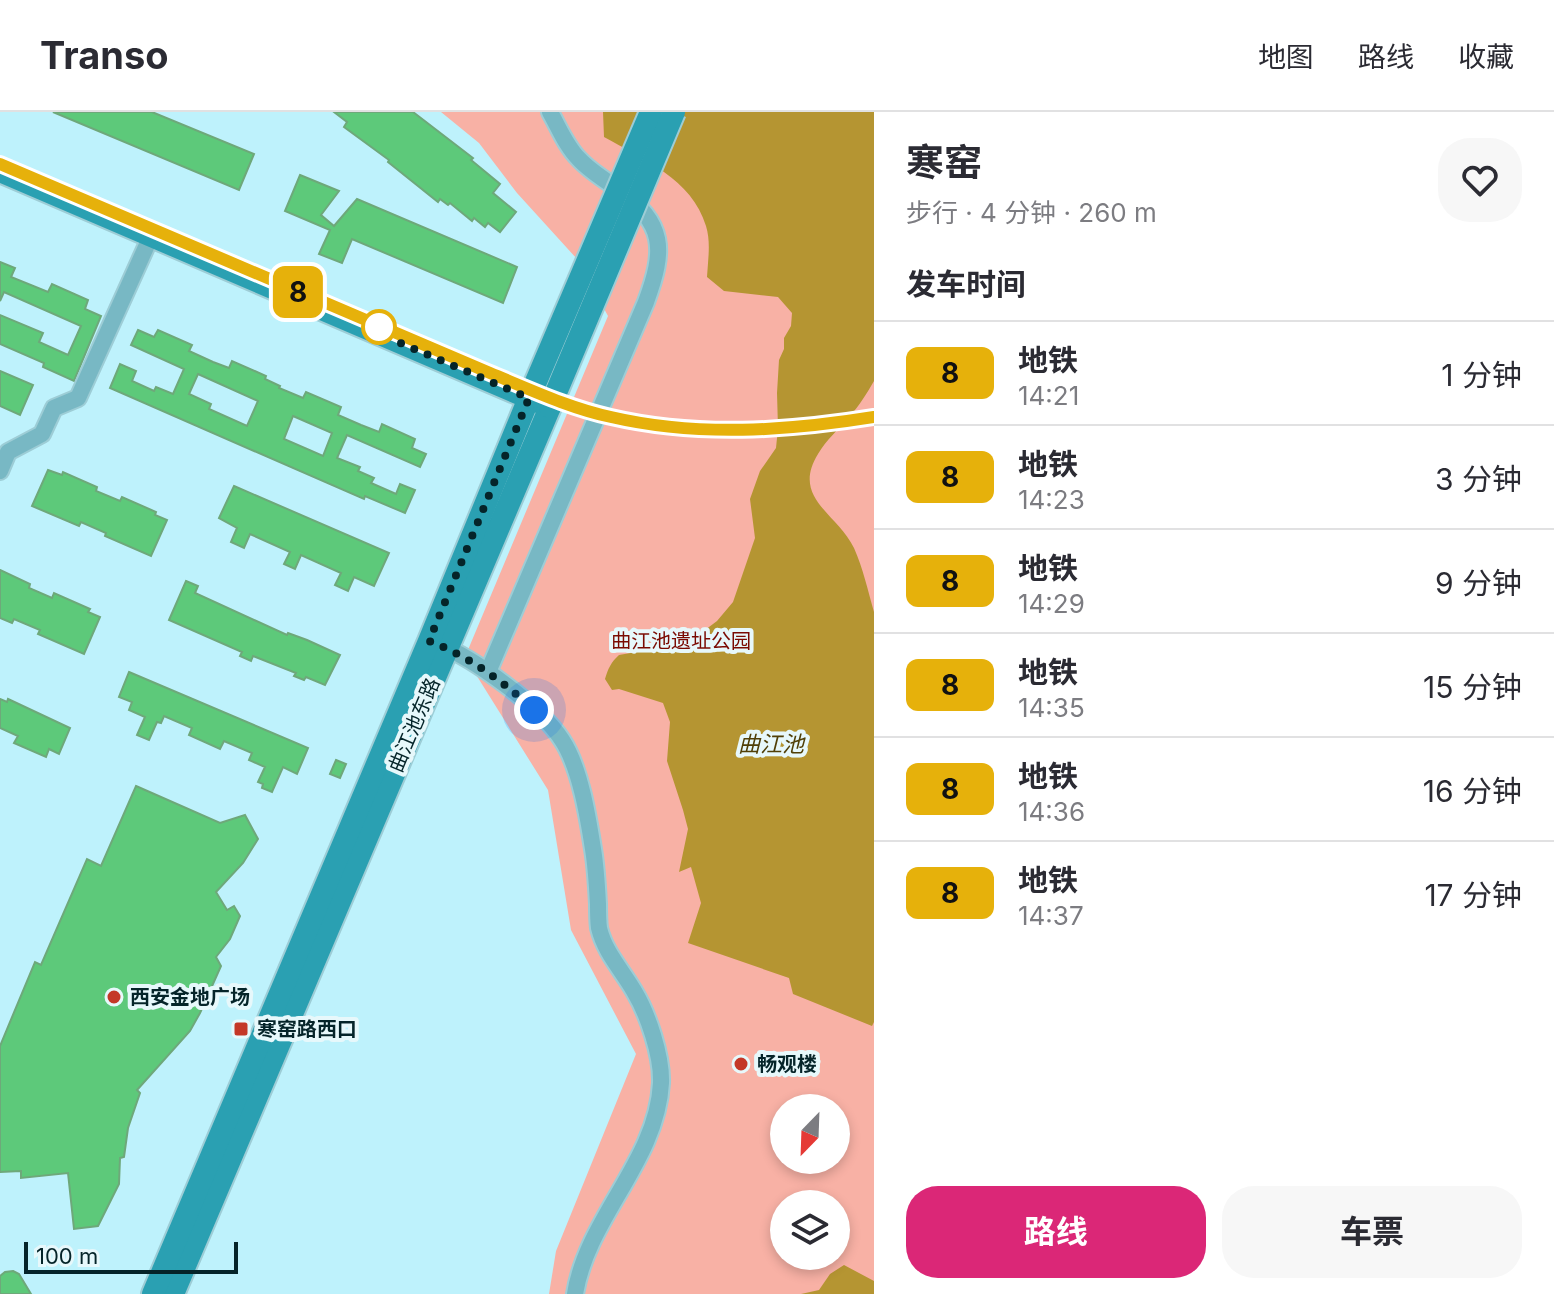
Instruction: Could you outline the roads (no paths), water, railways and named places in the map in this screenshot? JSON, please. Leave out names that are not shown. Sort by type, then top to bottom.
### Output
[{"type":"main road","name":"曲江池东路","points":[[173,1294],[540,402],[651,112]]},
{"type":"main road","name":"曲江池东路","points":[[540,402],[674,112]]},
{"type":"main road","points":[[0,171],[540,402]]},
{"type":"main road","name":"曲江池东路","points":[[153,1294],[438,644]]},
{"type":"street","points":[[488,672],[646,302],[659,257],[658,238],[649,217],[577,158],[550,112]]},
{"type":"street","points":[[0,471],[8,452],[42,434],[54,408],[78,398],[151,236]]},
{"type":"street","points":[[438,644],[488,672],[546,721],[562,740],[582,792],[597,876],[599,927],[609,954],[636,992],[657,1046],[661,1082],[654,1123],[589,1246],[575,1294]]},
{"type":"water","name":"曲江池","points":[[603,112],[874,112],[874,381],[857,408],[821,449],[811,469],[810,482],[813,494],[854,548],[874,612],[872,1026],[793,994],[789,978],[688,943],[701,903],[691,867],[679,872],[688,829],[667,761],[670,722],[663,703],[619,689],[612,690],[605,679],[619,655],[676,645],[717,621],[733,602],[755,538],[750,499],[760,471],[776,448],[779,360],[784,349],[784,338],[791,326],[792,313],[778,297],[724,291],[707,277],[709,251],[706,226],[690,195],[650,162],[604,137]]},
{"type":"water","points":[[850,1268],[874,1281],[874,1294],[801,1294],[819,1290],[830,1274]]},
{"type":"metro line","name":"8","points":[[0,164],[565,404],[610,417],[689,428],[755,429],[828,425],[874,417]]},
{"type":"place","name":"西安金地广场","points":[[114,997]]},
{"type":"place","name":"寒窑路西口","points":[[241,1029]]},
{"type":"place","name":"畅观楼","points":[[741,1064]]},
{"type":"park label","name":"曲江池遗址公园","points":[[681,641]]}]
